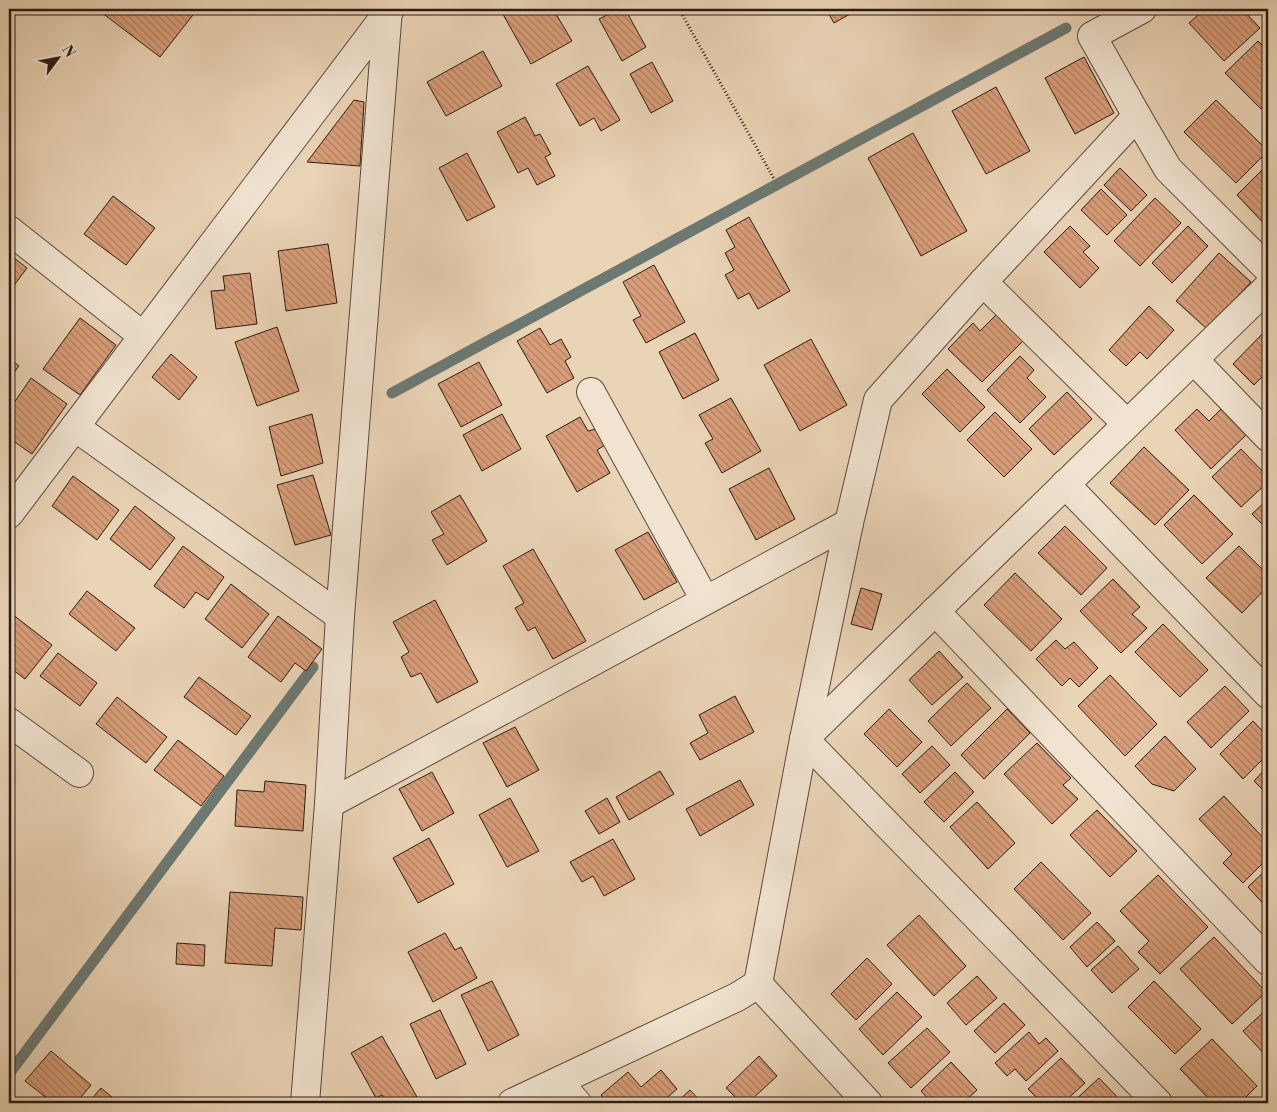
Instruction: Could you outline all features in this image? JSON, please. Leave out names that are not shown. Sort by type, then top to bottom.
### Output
[{"type":"street","points":[[1142,9],[1092,36],[1168,169],[1268,269]]},
{"type":"street","points":[[13,499],[75,427],[390,10]]},
{"type":"street","points":[[305,1103],[329,804],[340,616],[390,10]]},
{"type":"street","points":[[512,1103],[737,997],[758,984],[804,739],[849,523],[878,400],[983,282],[1136,116]]},
{"type":"street","points":[[9,230],[143,336]]},
{"type":"street","points":[[983,282],[1127,424]]},
{"type":"street","points":[[804,739],[1268,287]]},
{"type":"street","points":[[1194,360],[1268,437]]},
{"type":"street","points":[[591,392],[705,600]]},
{"type":"street","points":[[75,427],[340,616]]},
{"type":"street","points":[[1066,484],[1268,694]]},
{"type":"street","points":[[329,804],[849,523]]},
{"type":"street","points":[[935,611],[1268,961]]},
{"type":"street","points":[[9,722],[79,773]]},
{"type":"street","points":[[804,739],[1158,1103]]},
{"type":"street","points":[[758,984],[868,1103]]},
{"type":"street","points":[[558,1082],[577,1103]]},
{"type":"path","points":[[679,9],[774,179]]},
{"type":"building","points":[[97,9],[193,9],[196,11],[160,57]]},
{"type":"building","points":[[500,9],[553,9],[572,41],[531,64]]},
{"type":"building","points":[[619,9],[625,9],[646,47],[622,61],[599,19]]},
{"type":"building","points":[[826,9],[859,9],[834,23]]},
{"type":"building","points":[[1205,9],[1242,9],[1260,28],[1224,61],[1189,23]]},
{"type":"building","points":[[1258,41],[1268,51],[1268,102],[1261,109],[1225,73]]},
{"type":"building","points":[[483,51],[502,86],[446,116],[427,82]]},
{"type":"building","points":[[1084,57],[1114,113],[1075,134],[1045,78]]},
{"type":"building","points":[[652,62],[673,101],[651,113],[630,74]]},
{"type":"building","points":[[588,66],[620,120],[601,131],[594,118],[580,126],[556,84]]},
{"type":"building","points":[[996,87],[1030,151],[986,174],[952,111]]},
{"type":"building","points":[[354,100],[364,102],[360,166],[307,162]]},
{"type":"building","points":[[1216,100],[1268,151],[1236,183],[1184,132]]},
{"type":"building","points":[[525,117],[535,136],[540,134],[551,154],[545,157],[555,176],[537,185],[528,168],[518,173],[497,132]]},
{"type":"building","points":[[913,133],[967,231],[921,256],[868,158]]},
{"type":"building","points":[[467,153],[495,207],[467,221],[439,168]]},
{"type":"building","points":[[1268,164],[1268,228],[1237,195]]},
{"type":"building","points":[[1120,168],[1147,195],[1131,211],[1104,185]]},
{"type":"building","points":[[1101,189],[1127,215],[1107,235],[1081,210]]},
{"type":"building","points":[[113,196],[155,228],[126,265],[84,234]]},
{"type":"building","points":[[1155,198],[1181,223],[1140,266],[1114,241]]},
{"type":"building","points":[[749,217],[790,291],[758,309],[749,293],[738,299],[725,275],[734,270],[725,253],[735,247],[726,230]]},
{"type":"building","points":[[1070,226],[1090,246],[1083,252],[1099,268],[1080,288],[1044,252]]},
{"type":"building","points":[[1188,226],[1208,246],[1172,283],[1152,263]]},
{"type":"building","points":[[328,244],[337,303],[286,311],[278,251]]},
{"type":"building","points":[[1219,253],[1251,282],[1207,329],[1176,301]]},
{"type":"building","points":[[9,254],[27,268],[9,292]]},
{"type":"building","points":[[654,265],[685,322],[646,343],[633,320],[641,316],[623,282]]},
{"type":"building","points":[[250,273],[257,324],[216,329],[211,291],[225,290],[223,276]]},
{"type":"building","points":[[1149,306],[1174,330],[1147,359],[1140,352],[1126,366],[1109,350]]},
{"type":"building","points":[[997,314],[1023,341],[982,382],[948,349],[973,323],[980,331]]},
{"type":"building","points":[[80,318],[116,345],[80,395],[43,369]]},
{"type":"building","points":[[277,327],[299,391],[257,406],[235,342]]},
{"type":"building","points":[[540,328],[550,345],[561,339],[571,357],[565,361],[574,378],[547,393],[517,341]]},
{"type":"building","points":[[1267,329],[1268,375],[1266,373],[1254,385],[1233,364]]},
{"type":"building","points":[[695,333],[719,380],[683,399],[659,352]]},
{"type":"building","points":[[811,339],[847,405],[800,431],[764,365]]},
{"type":"building","points":[[171,354],[197,377],[179,400],[152,377]]},
{"type":"building","points":[[1020,356],[1034,370],[1027,378],[1046,397],[1020,423],[987,390]]},
{"type":"building","points":[[9,358],[19,366],[9,379]]},
{"type":"building","points":[[479,362],[502,405],[461,427],[438,384]]},
{"type":"building","points":[[947,369],[985,407],[960,432],[922,394]]},
{"type":"building","points":[[31,378],[67,404],[32,454],[9,438],[9,410]]},
{"type":"building","points":[[1067,392],[1092,419],[1054,455],[1029,429]]},
{"type":"building","points":[[731,398],[761,451],[722,473],[705,443],[713,439],[699,415]]},
{"type":"building","points":[[1222,408],[1247,434],[1211,469],[1175,430],[1197,409],[1209,421]]},
{"type":"building","points":[[995,412],[1032,449],[1004,477],[967,440]]},
{"type":"building","points":[[312,414],[323,463],[281,476],[269,427]]},
{"type":"building","points":[[502,414],[521,449],[482,471],[463,435]]},
{"type":"building","points":[[580,417],[588,431],[596,429],[605,445],[597,450],[610,473],[577,492],[546,436]]},
{"type":"building","points":[[1144,447],[1189,490],[1155,525],[1110,483]]},
{"type":"building","points":[[1241,449],[1268,477],[1268,482],[1241,507],[1212,477]]},
{"type":"building","points":[[769,468],[795,519],[756,540],[729,489]]},
{"type":"building","points":[[313,475],[331,535],[295,545],[277,485]]},
{"type":"building","points":[[73,476],[119,510],[97,540],[52,506]]},
{"type":"building","points":[[460,495],[487,541],[447,565],[432,540],[444,534],[431,512]]},
{"type":"building","points":[[1194,495],[1233,534],[1202,564],[1164,525]]},
{"type":"building","points":[[1268,499],[1268,530],[1252,514]]},
{"type":"building","points":[[135,506],[175,538],[150,570],[110,539]]},
{"type":"building","points":[[1065,526],[1107,568],[1081,595],[1038,553]]},
{"type":"building","points":[[648,532],[677,582],[644,600],[615,550]]},
{"type":"building","points":[[183,546],[224,577],[208,600],[196,592],[184,608],[154,586]]},
{"type":"building","points":[[1239,546],[1268,575],[1268,586],[1242,613],[1206,578]]},
{"type":"building","points":[[533,549],[586,641],[553,659],[535,627],[528,631],[515,608],[524,603],[503,566]]},
{"type":"building","points":[[1015,573],[1062,619],[1031,651],[984,605]]},
{"type":"building","points":[[1113,579],[1140,607],[1132,614],[1147,628],[1121,653],[1080,611]]},
{"type":"building","points":[[231,584],[269,614],[242,648],[205,619]]},
{"type":"building","points":[[861,588],[882,594],[872,630],[851,624]]},
{"type":"building","points":[[87,591],[135,628],[116,651],[69,614]]},
{"type":"building","points":[[435,600],[478,682],[437,703],[421,673],[411,677],[401,657],[409,652],[393,622]]},
{"type":"building","points":[[12,614],[52,645],[25,679],[9,667],[9,618]]},
{"type":"building","points":[[278,616],[322,649],[306,671],[295,663],[281,682],[248,657]]},
{"type":"building","points":[[1163,624],[1208,670],[1180,697],[1135,652]]},
{"type":"building","points":[[1056,640],[1065,649],[1074,642],[1098,668],[1079,687],[1070,678],[1062,686],[1036,659]]},
{"type":"building","points":[[939,651],[963,677],[932,705],[909,680]]},
{"type":"building","points":[[58,653],[97,683],[80,706],[40,676]]},
{"type":"building","points":[[1110,675],[1157,724],[1125,756],[1078,706]]},
{"type":"building","points":[[199,677],[251,716],[236,735],[184,697]]},
{"type":"building","points":[[967,683],[991,708],[951,746],[928,721]]},
{"type":"building","points":[[1225,686],[1249,711],[1211,748],[1187,722]]},
{"type":"building","points":[[735,696],[754,732],[700,760],[690,743],[708,733],[699,715]]},
{"type":"building","points":[[117,697],[167,737],[146,763],[96,724]]},
{"type":"building","points":[[889,709],[922,742],[897,767],[864,734]]},
{"type":"building","points":[[1007,709],[1030,733],[984,779],[961,755]]},
{"type":"building","points":[[1253,721],[1268,737],[1268,754],[1243,779],[1220,754]]},
{"type":"building","points":[[515,727],[539,770],[507,787],[483,743]]},
{"type":"building","points":[[1165,736],[1196,769],[1174,791],[1152,784],[1135,766]]},
{"type":"building","points":[[178,740],[224,776],[201,806],[154,770]]},
{"type":"building","points":[[1037,743],[1071,778],[1063,785],[1078,799],[1052,824],[1004,774]]},
{"type":"building","points":[[932,746],[950,765],[920,793],[902,774]]},
{"type":"building","points":[[1268,766],[1268,795],[1254,781]]},
{"type":"building","points":[[660,771],[674,794],[629,820],[616,797]]},
{"type":"building","points":[[432,772],[454,813],[422,831],[399,789]]},
{"type":"building","points":[[955,772],[974,792],[944,822],[924,802]]},
{"type":"building","points":[[740,780],[754,805],[700,836],[686,809]]},
{"type":"building","points":[[265,781],[306,785],[303,831],[235,826],[237,790],[264,792]]},
{"type":"building","points":[[1224,796],[1268,843],[1268,858],[1243,883],[1223,863],[1232,854],[1199,819]]},
{"type":"building","points":[[510,798],[539,851],[507,867],[479,815]]},
{"type":"building","points":[[607,798],[620,822],[599,834],[585,811]]},
{"type":"building","points":[[977,802],[1015,843],[988,869],[950,827]]},
{"type":"building","points":[[1097,810],[1137,851],[1110,877],[1070,835]]},
{"type":"building","points":[[429,838],[454,884],[418,903],[393,858]]},
{"type":"building","points":[[613,839],[635,879],[604,896],[593,876],[582,882],[570,862]]},
{"type":"building","points":[[1041,862],[1091,913],[1063,940],[1014,889]]},
{"type":"building","points":[[1268,868],[1268,909],[1248,887]]},
{"type":"building","points":[[1158,875],[1208,927],[1160,974],[1138,952],[1149,941],[1120,911]]},
{"type":"building","points":[[230,892],[303,897],[301,930],[275,928],[272,966],[225,963]]},
{"type":"building","points":[[919,915],[966,966],[934,996],[887,945]]},
{"type":"building","points":[[1097,922],[1115,941],[1087,967],[1070,947]]},
{"type":"building","points":[[445,933],[455,950],[461,947],[477,978],[433,1002],[408,952]]},
{"type":"building","points":[[1214,937],[1266,992],[1232,1024],[1180,969]]},
{"type":"building","points":[[177,943],[205,945],[204,966],[176,964]]},
{"type":"building","points":[[1118,946],[1139,969],[1112,993],[1091,970]]},
{"type":"building","points":[[867,958],[892,984],[856,1020],[831,994]]},
{"type":"building","points":[[977,976],[997,998],[966,1025],[947,1003]]},
{"type":"building","points":[[492,981],[519,1035],[488,1051],[461,995]]},
{"type":"building","points":[[1154,981],[1201,1029],[1175,1054],[1128,1007]]},
{"type":"building","points":[[897,992],[922,1017],[883,1055],[859,1029]]},
{"type":"building","points":[[1004,1003],[1025,1025],[995,1053],[974,1031]]},
{"type":"building","points":[[1268,1008],[1268,1058],[1243,1031]]},
{"type":"building","points":[[440,1010],[466,1064],[436,1079],[410,1024]]},
{"type":"building","points":[[927,1028],[950,1052],[911,1088],[888,1063]]},
{"type":"building","points":[[1029,1032],[1039,1044],[1046,1038],[1058,1051],[1026,1081],[1015,1069],[1007,1076],[995,1063]]},
{"type":"building","points":[[382,1036],[417,1097],[406,1103],[387,1103],[382,1095],[376,1098],[351,1053]]},
{"type":"building","points":[[1212,1039],[1257,1086],[1240,1103],[1213,1103],[1180,1069]]},
{"type":"building","points":[[51,1051],[91,1085],[76,1103],[53,1103],[25,1081]]},
{"type":"building","points":[[759,1056],[777,1076],[748,1103],[741,1103],[726,1088]]},
{"type":"building","points":[[1061,1058],[1085,1083],[1063,1103],[1042,1103],[1028,1089]]},
{"type":"building","points":[[951,1062],[977,1090],[963,1103],[932,1103],[921,1091]]},
{"type":"building","points":[[661,1070],[677,1089],[661,1103],[608,1103],[601,1095],[628,1072],[641,1087]]},
{"type":"building","points":[[1099,1078],[1123,1103],[1072,1103]]},
{"type":"building","points":[[101,1088],[119,1103],[88,1103]]},
{"type":"building","points":[[690,1090],[702,1103],[676,1103]]},
{"type":"waterway","points":[[392,393],[1066,28]]},
{"type":"waterway","points":[[9,1074],[313,667]]}]
